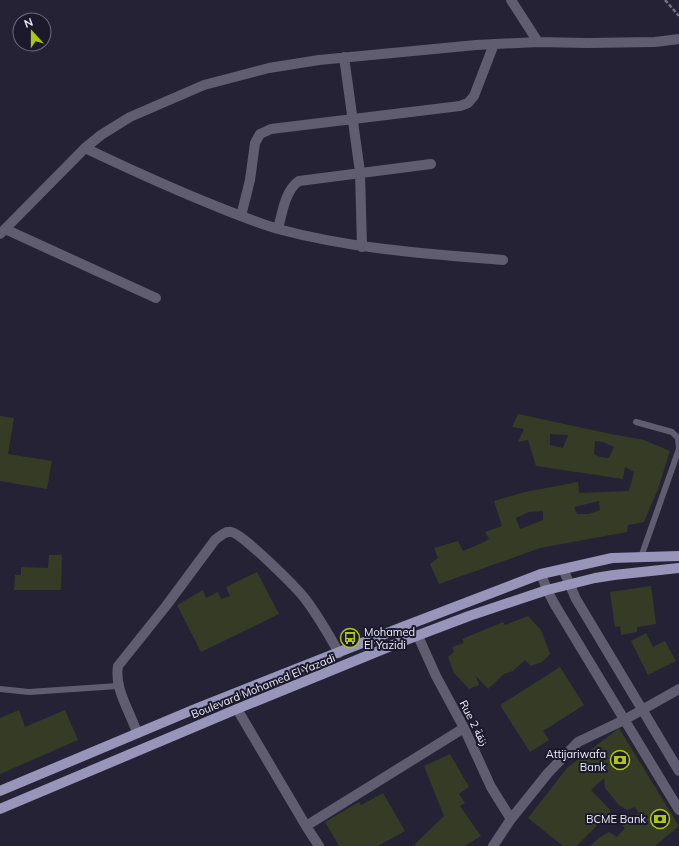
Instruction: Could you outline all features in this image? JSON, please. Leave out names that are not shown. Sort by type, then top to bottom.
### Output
[{"type":"main road","name":"Boulevard Mohamed El Yazadi","points":[[0,792],[137,733],[414,622],[541,574],[612,558],[679,556]]},
{"type":"main road","name":"Boulevard Mohamed El Yazadi","points":[[0,809],[237,709],[469,616],[569,584],[614,575],[679,568]]},
{"type":"street","points":[[511,0],[538,42]]},
{"type":"street","points":[[156,298],[2,231],[85,148],[101,135],[130,117],[204,85],[269,68],[320,60],[494,44],[538,42],[655,42],[679,38]]},
{"type":"street","points":[[241,216],[250,180],[255,143],[260,134],[271,129],[460,106],[468,103],[474,96],[494,44]]},
{"type":"street","points":[[344,57],[360,172],[362,247]]},
{"type":"street","points":[[85,148],[170,188],[278,229],[362,247],[423,254],[503,260]]},
{"type":"street","points":[[278,229],[289,193],[297,182],[303,179],[431,164]]},
{"type":"street","points":[[137,733],[118,686],[116,675],[118,666],[166,606],[215,540],[222,535],[230,532],[236,533],[250,544],[297,589],[311,608],[339,653]]},
{"type":"street","points":[[563,569],[576,599],[679,771]]},
{"type":"street","points":[[541,574],[547,590],[679,810]]},
{"type":"street","name":"Rue 2 زنقة","points":[[418,636],[436,676],[464,728],[491,787],[510,819]]},
{"type":"street","points":[[493,846],[510,819],[548,773],[578,742],[624,720],[679,689]]},
{"type":"street","points":[[237,709],[319,846]]},
{"type":"street","points":[[306,826],[464,728]]},
{"type":"lane","points":[[636,422],[672,432],[678,438],[678,449],[641,557]]},
{"type":"lane","points":[[0,689],[29,692],[118,686]]},
{"type":"path","points":[[665,0],[679,16]]},
{"type":"building","points":[[518,414],[644,440],[670,451],[658,489],[644,522],[628,525],[627,532],[540,548],[439,584],[430,564],[438,558],[434,548],[458,541],[463,551],[489,539],[485,532],[502,526],[494,501],[525,492],[578,482],[579,493],[629,491],[634,472],[625,467],[623,479],[536,466],[528,440],[518,442],[524,429],[512,427]],"holes":[[[550,434],[568,435],[563,448],[550,445]],[[595,441],[603,442],[614,447],[609,458],[600,457],[594,454]],[[599,501],[600,510],[589,514],[577,514],[574,507]],[[543,511],[543,520],[520,529],[516,518],[529,512]]]},
{"type":"building","points":[[0,416],[14,418],[8,454],[52,461],[47,489],[0,481]]},
{"type":"building","points":[[49,555],[62,555],[61,590],[14,590],[15,575],[21,575],[21,567],[48,568]]},
{"type":"building","points":[[257,572],[279,614],[201,652],[177,605],[203,590],[206,598],[218,592],[221,599],[230,596],[226,587]]},
{"type":"building","points":[[651,586],[656,624],[637,627],[637,632],[621,635],[620,626],[615,627],[610,592]]},
{"type":"building","points":[[528,616],[541,630],[550,654],[542,662],[531,666],[525,660],[513,671],[504,674],[488,689],[476,676],[479,685],[469,689],[454,673],[448,657],[454,652],[452,647],[464,643],[462,639],[503,622],[505,625]]},
{"type":"building","points":[[646,633],[653,647],[665,641],[676,661],[648,675],[631,641]]},
{"type":"building","points":[[560,667],[584,705],[543,731],[549,740],[530,752],[500,705]]},
{"type":"building","points":[[19,710],[25,727],[65,710],[78,740],[0,774],[0,718]]},
{"type":"building","points":[[619,728],[679,826],[655,846],[590,846],[600,837],[609,832],[617,837],[625,828],[620,823],[626,817],[631,820],[639,813],[635,807],[627,810],[619,805],[605,788],[604,778],[591,790],[611,811],[577,846],[563,846],[528,818],[567,768]]},
{"type":"building","points":[[450,754],[469,787],[459,794],[465,803],[460,806],[481,836],[465,846],[415,846],[415,844],[444,816],[424,766]]},
{"type":"building","points":[[383,793],[405,831],[378,846],[339,846],[325,822],[359,802],[361,805]]},
{"type":"place","name":"Mohamed El Yazidi","points":[[350,638]]},
{"type":"place","name":"Attijariwafa Bank","points":[[620,760]]},
{"type":"place","name":"BCME Bank","points":[[660,819]]}]
